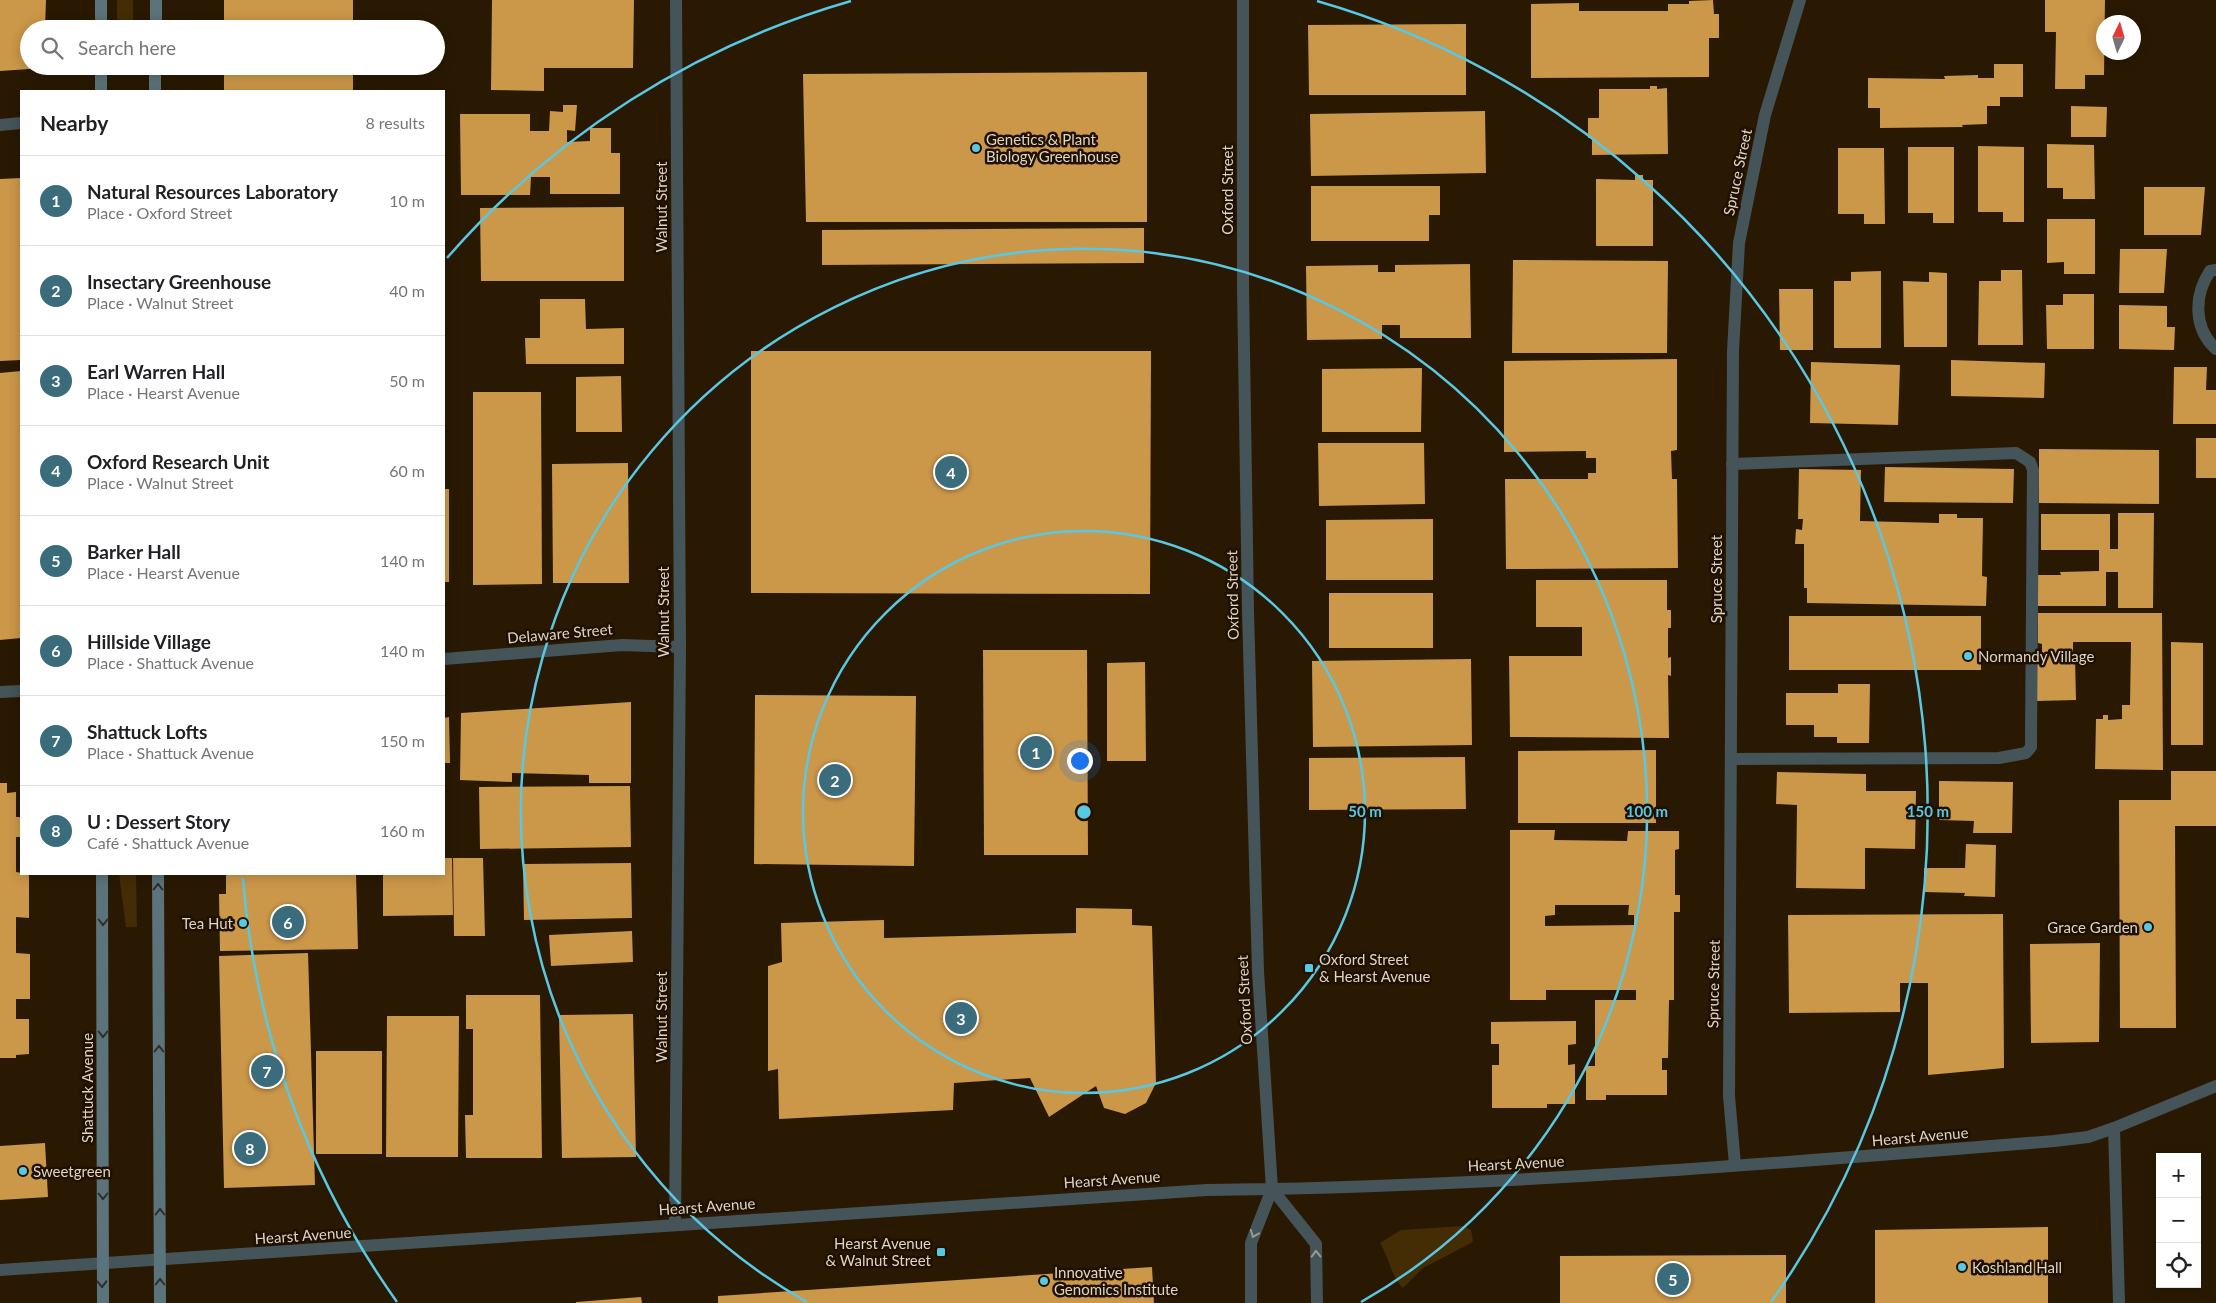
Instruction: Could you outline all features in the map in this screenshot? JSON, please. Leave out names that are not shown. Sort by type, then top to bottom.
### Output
[{"type":"main road","points":[[101,0],[101,20]]},
{"type":"main road","points":[[156,0],[156,20]]},
{"type":"main road","points":[[101,75],[101,90]]},
{"type":"main road","points":[[156,75],[156,90]]},
{"type":"main road","name":"Shattuck Avenue","points":[[102,875],[103,1303]]},
{"type":"main road","points":[[158,875],[160,1303]]},
{"type":"street","name":"Walnut Street","points":[[676,0],[680,647],[676,1224]]},
{"type":"street","name":"Oxford Street","points":[[1243,0],[1243,286],[1248,611],[1258,971],[1272,1189],[1250,1244],[1250,1303]]},
{"type":"street","name":"Spruce Street","points":[[1735,1166],[1729,1107],[1733,351],[1739,243],[1765,115],[1800,0]]},
{"type":"street","points":[[0,125],[20,123]]},
{"type":"street","points":[[2216,270],[2210,271],[2200,286],[2198,308],[2209,343],[2216,349]]},
{"type":"street","points":[[1732,464],[2016,453],[2030,462],[2033,480],[2032,731],[2031,747],[2026,752],[1999,758],[1732,759]]},
{"type":"street","name":"Delaware Street","points":[[445,659],[629,644],[680,647]]},
{"type":"street","points":[[0,692],[20,691]]},
{"type":"street","name":"Hearst Avenue","points":[[0,1270],[102,1265],[676,1224],[1207,1190],[1362,1187],[1735,1166],[2054,1141],[2088,1137],[2216,1086]]},
{"type":"street","points":[[2114,1128],[2119,1303]]},
{"type":"street","points":[[1272,1189],[1316,1244],[1317,1303]]},
{"type":"shaded area","points":[[117,0],[133,0],[133,20],[117,20]]},
{"type":"shaded area","points":[[119,875],[136,875],[137,927],[126,927]]},
{"type":"shaded area","points":[[1463,1226],[1471,1230],[1473,1241],[1423,1268],[1403,1288],[1393,1273],[1380,1243],[1401,1230]]},
{"type":"building","points":[[0,0],[46,0],[45,20],[20,20],[20,70],[0,71]]},
{"type":"building","points":[[224,0],[353,0],[353,20],[224,20]]},
{"type":"building","points":[[492,0],[634,0],[633,68],[544,68],[544,91],[491,90]]},
{"type":"building","points":[[1713,0],[1714,14],[1719,14],[1719,38],[1709,38],[1709,77],[1531,78],[1531,4],[1579,3],[1579,11],[1668,11],[1668,4],[1689,4],[1689,1]]},
{"type":"building","points":[[2045,0],[2105,0],[2105,15],[2096,15],[2096,60],[2104,60],[2104,75],[2085,75],[2085,89],[2055,89],[2056,32],[2045,32]]},
{"type":"building","points":[[1466,24],[1466,95],[1309,95],[1308,25]]},
{"type":"building","points":[[1994,64],[2023,64],[2023,97],[2000,97],[2000,106],[1987,106],[1987,124],[1962,125],[1963,127],[1880,128],[1880,108],[1868,108],[1868,78],[1945,79],[1944,76],[1978,75],[1978,78],[1994,78]]},
{"type":"building","name":"Genetics & Plant Biology Greenhouse","points":[[1147,72],[1147,222],[806,222],[803,74]]},
{"type":"building","points":[[224,75],[353,75],[353,90],[224,90]]},
{"type":"building","points":[[1650,86],[1657,86],[1657,89],[1667,88],[1668,154],[1592,155],[1592,138],[1588,138],[1588,118],[1599,118],[1599,89],[1650,89]]},
{"type":"building","points":[[563,105],[577,105],[575,131],[567,130],[567,142],[590,141],[590,128],[611,128],[611,153],[620,153],[620,194],[550,194],[550,177],[531,177],[530,195],[461,195],[460,114],[530,114],[530,131],[549,131],[550,111],[563,112]]},
{"type":"building","points":[[2071,106],[2107,107],[2106,137],[2071,137]]},
{"type":"building","points":[[1485,111],[1486,173],[1311,176],[1310,114]]},
{"type":"building","points":[[2047,144],[2094,145],[2095,199],[2063,199],[2063,188],[2047,188]]},
{"type":"building","points":[[1978,146],[2024,147],[2024,222],[2003,222],[2003,212],[1978,212]]},
{"type":"building","points":[[1908,147],[1954,147],[1954,223],[1933,223],[1933,213],[1908,213]]},
{"type":"building","points":[[1838,148],[1884,148],[1885,224],[1864,224],[1864,214],[1838,214]]},
{"type":"building","points":[[1635,175],[1643,175],[1643,180],[1653,180],[1653,246],[1596,246],[1596,179],[1635,180]]},
{"type":"building","points":[[20,178],[20,360],[0,361],[0,179]]},
{"type":"building","points":[[1311,186],[1440,186],[1440,215],[1429,215],[1429,241],[1311,241]]},
{"type":"building","points":[[2144,187],[2205,187],[2201,235],[2144,235]]},
{"type":"building","points":[[624,207],[624,281],[481,281],[480,208]]},
{"type":"building","points":[[2047,219],[2095,219],[2095,274],[2064,274],[2064,262],[2047,263]]},
{"type":"building","points":[[1144,228],[1144,263],[822,265],[822,230]]},
{"type":"building","points":[[2120,249],[2167,249],[2164,293],[2119,293]]},
{"type":"building","points":[[1513,260],[1668,261],[1667,353],[1512,353]]},
{"type":"building","points":[[1470,264],[1471,338],[1400,338],[1400,325],[1382,325],[1382,339],[1307,340],[1306,266],[1378,265],[1378,272],[1395,272],[1395,265]]},
{"type":"building","points":[[2001,270],[2022,270],[2023,345],[1978,345],[1979,281],[2001,281]]},
{"type":"building","points":[[1881,271],[1881,348],[1834,348],[1834,281],[1851,281],[1851,272]]},
{"type":"building","points":[[1929,272],[1947,273],[1947,347],[1904,347],[1903,281],[1929,282]]},
{"type":"building","points":[[1779,289],[1813,289],[1813,350],[1780,350]]},
{"type":"building","points":[[2063,294],[2094,294],[2094,349],[2047,349],[2046,305],[2063,305]]},
{"type":"building","points":[[540,299],[585,299],[586,329],[624,328],[624,364],[526,364],[525,338],[540,338]]},
{"type":"building","points":[[2119,305],[2167,306],[2167,327],[2175,327],[2174,350],[2119,349]]},
{"type":"building","points":[[751,351],[1151,351],[1150,594],[751,593]]},
{"type":"building","points":[[1677,359],[1677,450],[1671,451],[1672,479],[1677,479],[1678,568],[1506,569],[1505,479],[1588,479],[1588,473],[1596,473],[1596,458],[1586,458],[1586,451],[1504,452],[1504,361]]},
{"type":"building","points":[[1951,360],[2045,363],[2044,398],[1951,396]]},
{"type":"building","points":[[1811,362],[1900,365],[1898,425],[1810,423]]},
{"type":"building","points":[[2174,367],[2207,367],[2206,390],[2216,390],[2216,424],[2173,424]]},
{"type":"building","points":[[1422,368],[1421,432],[1322,432],[1322,369]]},
{"type":"building","points":[[20,371],[20,638],[0,640],[0,373]]},
{"type":"building","points":[[621,376],[622,432],[576,432],[576,377]]},
{"type":"building","points":[[473,392],[541,392],[542,584],[473,585]]},
{"type":"building","points":[[2196,438],[2216,438],[2216,478],[2196,478]]},
{"type":"building","points":[[1318,443],[1424,443],[1425,504],[1319,506]]},
{"type":"building","points":[[2039,449],[2159,450],[2159,504],[2039,503]]},
{"type":"building","points":[[628,463],[629,583],[553,583],[552,464]]},
{"type":"building","points":[[1885,467],[2014,469],[2013,503],[1884,502]]},
{"type":"building","points":[[1799,469],[1861,470],[1860,521],[1939,523],[1939,514],[1957,514],[1957,518],[1983,518],[1982,576],[1987,577],[1986,606],[1807,603],[1807,588],[1804,588],[1804,544],[1795,544],[1796,529],[1802,530],[1803,519],[1798,519]]},
{"type":"building","points":[[445,489],[449,489],[449,582],[445,582]]},
{"type":"building","points":[[2118,513],[2154,513],[2153,608],[2118,608],[2118,572],[2106,572],[2106,606],[2038,606],[2038,575],[2061,575],[2060,572],[2099,571],[2099,550],[2041,550],[2041,514],[2110,514],[2110,549],[2118,549]]},
{"type":"building","points":[[1433,519],[1433,580],[1326,580],[1326,520]]},
{"type":"building","points":[[1536,580],[1667,580],[1667,610],[1671,610],[1671,628],[1668,628],[1668,658],[1671,657],[1671,676],[1668,675],[1669,738],[1510,737],[1509,656],[1582,656],[1582,627],[1536,627]]},
{"type":"building","points":[[1329,593],[1433,593],[1433,648],[1329,648]]},
{"type":"building","points":[[2038,613],[2162,613],[2163,770],[2095,769],[2096,719],[2103,719],[2103,715],[2108,715],[2108,720],[2122,719],[2122,705],[2130,705],[2131,642],[2073,642],[2076,700],[2037,701],[2037,658],[2042,657],[2042,644],[2038,643]]},
{"type":"building","points":[[1789,616],[1981,616],[1981,670],[1789,670]]},
{"type":"building","points":[[2171,642],[2203,643],[2203,745],[2171,745]]},
{"type":"building","points":[[983,650],[1087,650],[1088,855],[984,855]]},
{"type":"building","points":[[1471,659],[1472,745],[1313,747],[1312,661]]},
{"type":"building","points":[[1145,662],[1146,761],[1107,761],[1107,663]]},
{"type":"building","points":[[1838,684],[1870,684],[1869,743],[1837,743],[1837,737],[1814,737],[1814,725],[1786,725],[1786,693],[1838,693]]},
{"type":"building","points":[[755,695],[916,696],[914,866],[754,864]]},
{"type":"building","points":[[631,702],[631,783],[589,783],[589,775],[512,773],[512,782],[460,780],[461,713]]},
{"type":"building","points":[[449,717],[450,763],[445,763],[445,718]]},
{"type":"building","points":[[1656,750],[1656,823],[1518,823],[1518,751]]},
{"type":"building","points":[[1465,757],[1466,809],[1309,810],[1309,758]]},
{"type":"building","name":"Grace Garden","points":[[2171,771],[2216,771],[2216,826],[2175,826],[2176,1028],[2120,1028],[2119,800],[2171,800]]},
{"type":"building","points":[[1777,772],[1866,774],[1866,791],[1916,791],[1915,849],[1865,848],[1865,889],[1796,888],[1797,805],[1776,804]]},
{"type":"building","points":[[1939,781],[2013,782],[2012,833],[1973,833],[1974,821],[1939,820]]},
{"type":"building","points":[[0,783],[7,783],[7,793],[16,792],[16,817],[20,817],[20,837],[16,837],[16,872],[20,873],[20,875],[29,875],[29,918],[16,917],[16,953],[30,954],[30,999],[16,999],[16,1019],[29,1019],[29,1054],[16,1055],[16,1058],[0,1058]]},
{"type":"building","points":[[630,786],[631,847],[480,849],[479,787]]},
{"type":"building","points":[[1510,830],[1555,830],[1554,840],[1627,841],[1628,831],[1679,831],[1679,849],[1675,850],[1675,895],[1680,895],[1680,912],[1674,912],[1674,1000],[1669,1000],[1668,1058],[1662,1058],[1662,1070],[1667,1070],[1667,1095],[1606,1095],[1606,1100],[1586,1100],[1586,1066],[1595,1066],[1595,1000],[1636,1000],[1636,990],[1546,990],[1546,1000],[1510,1000]],"holes":[[[1555,905],[1629,905],[1628,915],[1634,915],[1634,925],[1545,926],[1545,916],[1555,915]]]},
{"type":"building","points":[[1966,844],[1996,845],[1995,897],[1964,896],[1965,893],[1924,892],[1924,868],[1965,868]]},
{"type":"building","points":[[445,858],[452,858],[453,915],[383,916],[383,875],[445,875]]},
{"type":"building","points":[[453,858],[483,858],[485,936],[454,936]]},
{"type":"building","points":[[631,863],[632,918],[524,920],[523,864]]},
{"type":"building","points":[[226,875],[356,875],[358,949],[220,951],[219,894],[226,894]]},
{"type":"building","points":[[1076,908],[1132,909],[1132,925],[1152,926],[1156,1083],[1146,1103],[1125,1114],[1104,1108],[1096,1086],[1049,1117],[1030,1078],[954,1083],[953,1110],[779,1119],[778,1069],[768,1071],[768,966],[782,962],[781,923],[884,920],[884,938],[1076,933]]},
{"type":"building","points":[[2003,914],[2004,1068],[1928,1075],[1928,983],[1900,983],[1900,1012],[1789,1013],[1788,915]]},
{"type":"building","points":[[632,931],[633,962],[551,966],[549,935]]},
{"type":"building","points":[[2100,943],[2099,1042],[2031,1043],[2030,944]]},
{"type":"building","points":[[308,953],[315,1185],[224,1188],[219,956]]},
{"type":"building","points":[[466,995],[540,995],[542,1158],[466,1158],[465,1115],[473,1115],[473,1029],[466,1029]]},
{"type":"building","points":[[633,1014],[636,1157],[562,1158],[559,1015]]},
{"type":"building","points":[[387,1016],[459,1016],[458,1157],[386,1157]]},
{"type":"building","points":[[1576,1021],[1576,1044],[1568,1045],[1568,1065],[1575,1064],[1575,1104],[1547,1104],[1547,1108],[1492,1108],[1492,1065],[1499,1065],[1499,1044],[1491,1044],[1491,1022]]},
{"type":"building","points":[[316,1051],[382,1051],[382,1154],[316,1154]]},
{"type":"building","name":"Sweetgreen","points":[[45,1143],[48,1197],[0,1200],[0,1146]]},
{"type":"building","name":"Koshland Hall","points":[[2048,1227],[2048,1303],[1875,1303],[1875,1230]]},
{"type":"building","points":[[1786,1255],[1786,1303],[1560,1303],[1560,1256]]},
{"type":"building","name":"Innovative Genomics Institute","points":[[1152,1267],[1154,1303],[718,1303],[718,1296]]},
{"type":"building","points":[[641,1297],[642,1303],[576,1303],[576,1302]]},
{"type":"place","name":"Genetics & Plant Biology Greenhouse","points":[[976,148]]},
{"type":"place","name":"Oxford Research Unit","points":[[951,472]]},
{"type":"place","name":"Normandy Village","points":[[1968,656]]},
{"type":"place","name":"Natural Resources Laboratory","points":[[1036,752]]},
{"type":"place","name":"Insectary Greenhouse","points":[[835,780]]},
{"type":"place","name":"Hillside Village","points":[[288,922]]},
{"type":"place","name":"Tea Hut","points":[[243,923]]},
{"type":"place","name":"Grace Garden","points":[[2148,927]]},
{"type":"place","name":"Oxford Street & Hearst Avenue","points":[[1309,968]]},
{"type":"place","name":"Earl Warren Hall","points":[[961,1018]]},
{"type":"place","name":"Shattuck Lofts","points":[[267,1071]]},
{"type":"place","name":"U : Dessert Story","points":[[250,1148]]},
{"type":"place","name":"Sweetgreen","points":[[23,1171]]},
{"type":"place","name":"Hearst Avenue & Walnut Street","points":[[941,1252]]},
{"type":"place","name":"Koshland Hall","points":[[1962,1267]]},
{"type":"place","name":"Barker Hall","points":[[1673,1279]]},
{"type":"place","name":"Innovative Genomics Institute","points":[[1044,1281]]}]
